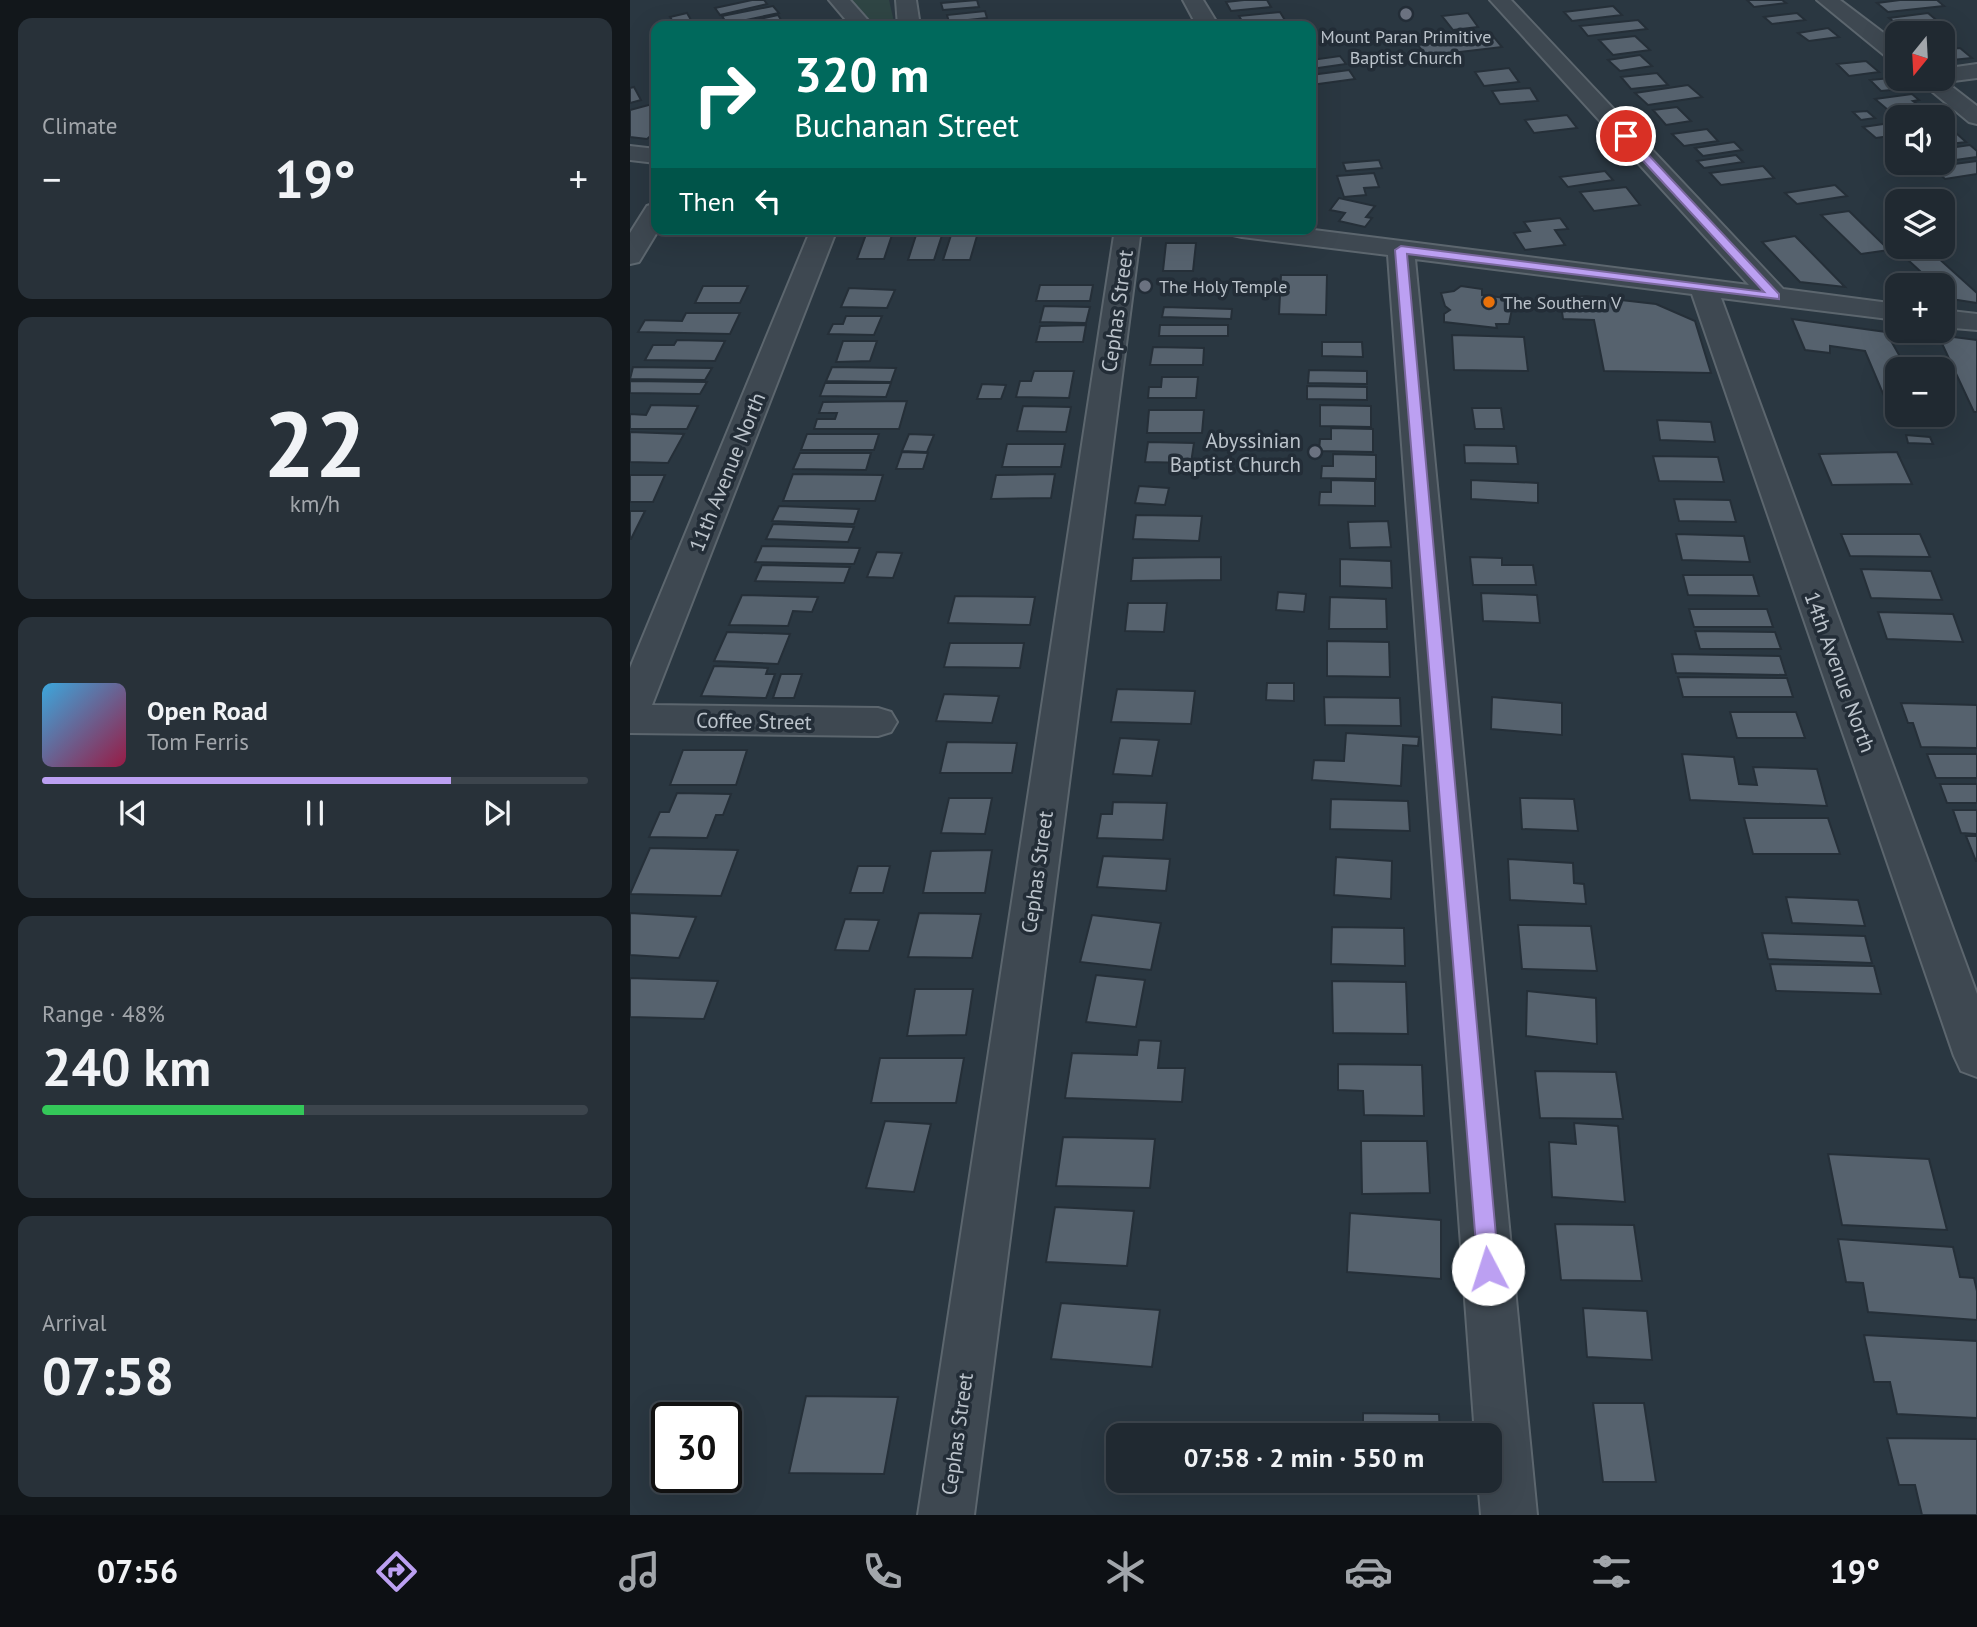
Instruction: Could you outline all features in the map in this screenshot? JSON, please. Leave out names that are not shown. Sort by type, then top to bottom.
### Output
[{"type":"street","points":[[839,0],[858,21]]},
{"type":"street","points":[[906,0],[908,21]]},
{"type":"street","points":[[1193,0],[1205,21]]},
{"type":"street","points":[[1500,0],[1775,297]]},
{"type":"street","points":[[1827,0],[1885,45]]},
{"type":"street","points":[[1955,74],[1977,71]]},
{"type":"street","points":[[1943,91],[1977,117]]},
{"type":"street","points":[[630,153],[651,155]]},
{"type":"street","points":[[630,256],[651,220]]},
{"type":"street","points":[[1317,228],[1401,250],[1885,311]]},
{"type":"street","name":"11th Avenue North","points":[[630,717],[822,235]]},
{"type":"street","name":"Cephas Street","points":[[946,1515],[1127,235]]},
{"type":"street","points":[[1401,250],[1510,1515]]},
{"type":"street","name":"14th Avenue North","points":[[1704,288],[1977,1056]]},
{"type":"street","points":[[1955,319],[1977,322]]},
{"type":"street","name":"Coffee Street","points":[[630,717],[878,722]]},
{"type":"green space","points":[[850,0],[889,0],[894,21],[867,21]]},
{"type":"building","points":[[764,0],[767,4],[720,15],[715,8]]},
{"type":"building","points":[[977,0],[979,7],[943,10],[941,3]]},
{"type":"building","points":[[1267,0],[1271,7],[1231,11],[1226,2]]},
{"type":"building","points":[[1747,0],[1782,0],[1786,3],[1754,7]]},
{"type":"building","points":[[1937,0],[1944,6],[1888,12],[1877,3]]},
{"type":"building","points":[[773,6],[779,13],[741,21],[725,21],[722,16]]},
{"type":"building","points":[[1613,6],[1622,15],[1572,21],[1564,12]]},
{"type":"building","points":[[985,11],[987,18],[949,21],[947,15]]},
{"type":"building","points":[[1280,12],[1285,21],[1242,21],[1239,16]]},
{"type":"building","points":[[687,13],[691,20],[673,21],[670,17]]},
{"type":"building","points":[[1468,13],[1478,27],[1453,30],[1442,16]]},
{"type":"building","points":[[1797,13],[1805,20],[1772,24],[1764,17]]},
{"type":"building","points":[[1928,13],[1937,21],[1893,21],[1889,18]]},
{"type":"building","points":[[778,15],[782,21],[751,21]]},
{"type":"building","points":[[1638,20],[1647,29],[1588,36],[1580,26]]},
{"type":"building","points":[[1828,28],[1839,37],[1809,41],[1798,33]]},
{"type":"building","points":[[1493,36],[1502,47],[1426,56],[1418,45]]},
{"type":"building","points":[[1635,36],[1650,50],[1613,55],[1599,40]]},
{"type":"building","points":[[1960,48],[1972,58],[1955,60],[1955,49]]},
{"type":"building","points":[[1640,55],[1652,66],[1620,71],[1608,60]]},
{"type":"building","points":[[1340,56],[1346,64],[1316,68],[1316,59]]},
{"type":"building","points":[[1866,61],[1879,72],[1849,76],[1837,64]]},
{"type":"building","points":[[1509,68],[1519,82],[1484,86],[1475,72]]},
{"type":"building","points":[[1349,70],[1355,79],[1316,84],[1316,74]]},
{"type":"building","points":[[1657,73],[1668,85],[1631,89],[1621,77]]},
{"type":"building","points":[[1885,79],[1885,91],[1881,91],[1870,80]]},
{"type":"building","points":[[1688,85],[1702,97],[1648,105],[1635,93]]},
{"type":"building","points":[[634,87],[641,100],[630,103],[630,88]]},
{"type":"building","points":[[1530,88],[1538,101],[1500,104],[1492,91]]},
{"type":"building","points":[[1912,94],[1919,100],[1913,101],[1919,105],[1885,105],[1885,107],[1875,99]]},
{"type":"building","points":[[651,104],[651,135],[647,139],[630,137],[630,110]]},
{"type":"building","points":[[1677,107],[1691,121],[1666,125],[1653,110]]},
{"type":"building","points":[[1867,111],[1875,118],[1861,120],[1853,112]]},
{"type":"building","points":[[1567,115],[1577,128],[1534,133],[1525,120]]},
{"type":"building","points":[[1885,124],[1885,137],[1876,138],[1863,127]]},
{"type":"building","points":[[1707,129],[1718,141],[1684,146],[1672,134]]},
{"type":"building","points":[[1956,133],[1966,142],[1955,143]]},
{"type":"building","points":[[1734,142],[1742,150],[1703,156],[1695,148]]},
{"type":"building","points":[[1970,145],[1977,151],[1977,157],[1955,160],[1955,147]]},
{"type":"building","points":[[1736,155],[1743,162],[1704,168],[1697,161]]},
{"type":"building","points":[[1379,160],[1382,168],[1346,171],[1343,163]]},
{"type":"building","points":[[1977,161],[1977,174],[1945,179],[1941,175],[1955,175],[1955,164]]},
{"type":"building","points":[[1763,166],[1774,178],[1721,185],[1710,173]]},
{"type":"building","points":[[1605,171],[1613,180],[1568,187],[1560,177]]},
{"type":"building","points":[[1374,173],[1379,187],[1364,188],[1366,195],[1344,197],[1337,176]]},
{"type":"building","points":[[1835,185],[1847,196],[1797,204],[1785,193]]},
{"type":"building","points":[[1626,187],[1640,205],[1594,211],[1580,192]]},
{"type":"building","points":[[1339,198],[1375,206],[1366,217],[1372,218],[1365,227],[1339,221],[1345,213],[1330,210]]},
{"type":"building","points":[[1849,211],[1885,246],[1885,251],[1861,254],[1821,215]]},
{"type":"building","points":[[1560,218],[1568,229],[1555,230],[1565,245],[1525,250],[1514,233],[1530,231],[1524,222]]},
{"type":"building","points":[[866,235],[892,235],[884,259],[857,259]]},
{"type":"building","points":[[916,235],[942,235],[934,260],[908,260]]},
{"type":"building","points":[[951,235],[977,235],[970,260],[943,260]]},
{"type":"building","points":[[1795,236],[1845,287],[1800,282],[1762,242]]},
{"type":"building","points":[[1166,243],[1196,243],[1193,271],[1163,271]]},
{"type":"building","points":[[1907,259],[1939,259],[1955,273],[1922,273]]},
{"type":"building","points":[[1955,273],[1977,293],[1977,303],[1955,300]]},
{"type":"building","points":[[1281,275],[1327,275],[1326,315],[1279,314]]},
{"type":"building","points":[[1040,285],[1093,285],[1090,301],[1036,301]]},
{"type":"building","points":[[703,286],[748,286],[740,303],[695,303]]},
{"type":"building","points":[[1461,286],[1482,289],[1482,295],[1514,299],[1509,324],[1496,324],[1497,328],[1444,322],[1444,314],[1450,310],[1445,306],[1441,293],[1454,291]]},
{"type":"building","points":[[849,288],[895,290],[887,308],[841,307]]},
{"type":"building","points":[[1586,296],[1656,304],[1695,321],[1711,373],[1604,371],[1594,320],[1563,319],[1560,298]]},
{"type":"building","points":[[1044,306],[1090,307],[1086,323],[1040,322]]},
{"type":"building","points":[[1164,307],[1232,309],[1231,319],[1162,317]]},
{"type":"building","points":[[686,313],[740,313],[730,334],[638,332],[645,320],[682,321]]},
{"type":"building","points":[[846,316],[882,316],[874,335],[828,334],[833,324],[843,324]]},
{"type":"building","points":[[1792,319],[1885,332],[1885,343],[1892,343],[1900,357],[1885,357],[1884,396],[1865,351],[1830,346],[1830,353],[1805,350]]},
{"type":"building","points":[[1086,325],[1083,342],[1036,342],[1040,326]]},
{"type":"building","points":[[1160,325],[1228,325],[1228,336],[1159,336]]},
{"type":"building","points":[[1452,335],[1524,337],[1528,371],[1454,370]]},
{"type":"building","points":[[1955,337],[1977,340],[1977,412],[1974,412],[1955,371],[1955,357],[1948,357],[1942,343],[1955,343]]},
{"type":"building","points":[[677,340],[725,341],[715,361],[645,360],[653,345],[674,345]]},
{"type":"building","points":[[843,341],[877,341],[870,361],[836,362]]},
{"type":"building","points":[[1322,342],[1362,342],[1363,357],[1322,356]]},
{"type":"building","points":[[1153,347],[1204,348],[1203,365],[1150,365]]},
{"type":"building","points":[[633,367],[712,368],[705,380],[630,379]]},
{"type":"building","points":[[832,367],[896,368],[891,382],[826,381]]},
{"type":"building","points":[[1309,370],[1367,371],[1367,384],[1308,383]]},
{"type":"building","points":[[1034,371],[1074,371],[1069,398],[1016,397],[1020,381],[1031,381]]},
{"type":"building","points":[[1162,377],[1198,377],[1196,398],[1148,398],[1149,387],[1161,387]]},
{"type":"building","points":[[630,381],[707,382],[700,394],[630,393]]},
{"type":"building","points":[[825,383],[891,383],[886,397],[820,396]]},
{"type":"building","points":[[982,384],[1006,385],[1001,399],[977,399]]},
{"type":"building","points":[[1307,386],[1367,387],[1367,400],[1307,399]]},
{"type":"building","points":[[907,401],[899,429],[814,429],[817,419],[835,419],[837,413],[819,413],[823,402]]},
{"type":"building","points":[[651,405],[698,406],[687,429],[630,429],[630,414],[646,415]]},
{"type":"building","points":[[1320,405],[1371,406],[1371,427],[1320,426]]},
{"type":"building","points":[[1023,406],[1071,407],[1066,432],[1017,431]]},
{"type":"building","points":[[1472,408],[1501,408],[1504,429],[1475,429]]},
{"type":"building","points":[[1149,410],[1204,410],[1202,433],[1147,433]]},
{"type":"building","points":[[1657,420],[1711,422],[1715,442],[1660,440]]},
{"type":"building","points":[[1331,428],[1373,429],[1373,452],[1319,451],[1320,439],[1331,439]]},
{"type":"building","points":[[630,432],[684,434],[668,463],[630,462]]},
{"type":"building","points":[[807,434],[879,434],[874,450],[801,450]]},
{"type":"building","points":[[909,434],[934,435],[927,452],[902,451]]},
{"type":"building","points":[[1906,435],[1930,437],[1933,444],[1908,443]]},
{"type":"building","points":[[1148,442],[1194,443],[1191,463],[1145,462]]},
{"type":"building","points":[[1007,444],[1065,444],[1061,467],[1002,467]]},
{"type":"building","points":[[1464,445],[1516,446],[1518,464],[1465,463]]},
{"type":"building","points":[[902,452],[928,453],[923,469],[896,469]]},
{"type":"building","points":[[1897,452],[1912,484],[1832,485],[1819,454]]},
{"type":"building","points":[[800,453],[871,453],[866,470],[793,469]]},
{"type":"building","points":[[1333,454],[1376,455],[1376,479],[1321,478],[1322,466],[1333,466]]},
{"type":"building","points":[[1653,456],[1718,457],[1724,482],[1659,481]]},
{"type":"building","points":[[793,474],[883,475],[875,501],[783,501]]},
{"type":"building","points":[[1055,474],[1051,498],[991,499],[996,475]]},
{"type":"building","points":[[630,475],[665,475],[653,502],[630,502]]},
{"type":"building","points":[[1331,480],[1375,481],[1375,506],[1319,505],[1320,492],[1331,492]]},
{"type":"building","points":[[1471,480],[1538,483],[1538,503],[1471,499]]},
{"type":"building","points":[[1139,486],[1169,488],[1165,505],[1135,503]]},
{"type":"building","points":[[1674,499],[1730,500],[1736,522],[1679,521]]},
{"type":"building","points":[[779,506],[859,509],[854,524],[772,521]]},
{"type":"building","points":[[630,511],[645,511],[631,539],[630,539]]},
{"type":"building","points":[[1136,515],[1202,516],[1199,541],[1133,539]]},
{"type":"building","points":[[1388,521],[1391,547],[1350,548],[1348,522]]},
{"type":"building","points":[[773,524],[854,527],[848,542],[766,539]]},
{"type":"building","points":[[1676,534],[1744,536],[1750,562],[1682,560]]},
{"type":"building","points":[[1841,534],[1920,534],[1930,557],[1850,556]]},
{"type":"building","points":[[762,546],[860,548],[854,564],[755,562]]},
{"type":"building","points":[[877,552],[902,553],[893,578],[867,577]]},
{"type":"building","points":[[1221,557],[1221,580],[1131,581],[1133,558]]},
{"type":"building","points":[[1470,557],[1502,558],[1502,565],[1533,565],[1536,585],[1473,585]]},
{"type":"building","points":[[1340,559],[1391,561],[1392,588],[1340,586]]},
{"type":"building","points":[[762,565],[850,567],[844,583],[755,581]]},
{"type":"building","points":[[1861,569],[1931,571],[1942,600],[1871,598]]},
{"type":"building","points":[[1683,575],[1753,575],[1759,596],[1688,595]]},
{"type":"building","points":[[1278,592],[1306,594],[1304,612],[1276,610]]},
{"type":"building","points":[[1481,593],[1537,595],[1540,623],[1483,621]]},
{"type":"building","points":[[742,595],[818,597],[812,612],[793,611],[788,626],[729,625]]},
{"type":"building","points":[[955,596],[1035,597],[1030,625],[948,623]]},
{"type":"building","points":[[1330,597],[1386,599],[1387,629],[1329,629]]},
{"type":"building","points":[[1128,603],[1167,603],[1164,632],[1125,631]]},
{"type":"building","points":[[1689,609],[1767,609],[1773,627],[1694,627]]},
{"type":"building","points":[[1878,612],[1953,614],[1963,642],[1887,639]]},
{"type":"building","points":[[1695,631],[1775,632],[1781,649],[1700,649]]},
{"type":"building","points":[[727,632],[790,634],[778,664],[714,661]]},
{"type":"building","points":[[1327,641],[1389,642],[1390,677],[1327,676]]},
{"type":"building","points":[[950,643],[1024,643],[1020,668],[944,667]]},
{"type":"building","points":[[1672,654],[1780,656],[1786,675],[1676,673]]},
{"type":"building","points":[[714,666],[768,668],[766,674],[775,674],[766,698],[701,696]]},
{"type":"building","points":[[781,674],[802,674],[794,698],[773,698]]},
{"type":"building","points":[[1678,677],[1787,678],[1793,697],[1683,697]]},
{"type":"building","points":[[1267,683],[1294,683],[1294,701],[1266,700]]},
{"type":"building","points":[[1117,689],[1195,691],[1191,724],[1111,722]]},
{"type":"building","points":[[944,694],[999,696],[992,723],[936,721]]},
{"type":"building","points":[[1324,697],[1400,698],[1401,726],[1325,725]]},
{"type":"building","points":[[1492,697],[1562,703],[1562,735],[1491,729]]},
{"type":"building","points":[[1901,703],[1977,705],[1977,748],[1921,747],[1913,723],[1908,723]]},
{"type":"building","points":[[1730,712],[1796,712],[1805,738],[1737,738]]},
{"type":"building","points":[[1346,733],[1419,737],[1418,746],[1403,745],[1401,786],[1312,780],[1314,760],[1344,761]]},
{"type":"building","points":[[1120,738],[1159,740],[1152,776],[1113,774]]},
{"type":"building","points":[[947,742],[1017,743],[1012,773],[940,773]]},
{"type":"building","points":[[683,750],[747,750],[736,785],[670,785]]},
{"type":"building","points":[[1682,754],[1734,757],[1739,784],[1757,785],[1753,767],[1817,769],[1827,806],[1690,800]]},
{"type":"building","points":[[1927,754],[1977,754],[1977,778],[1936,778]]},
{"type":"building","points":[[1940,784],[1977,784],[1977,803],[1947,803]]},
{"type":"building","points":[[677,793],[731,794],[723,815],[716,815],[707,838],[649,837],[660,812],[669,812]]},
{"type":"building","points":[[949,798],[992,798],[985,834],[941,833]]},
{"type":"building","points":[[1520,798],[1574,799],[1578,831],[1522,829]]},
{"type":"building","points":[[1331,799],[1408,801],[1410,831],[1330,829]]},
{"type":"building","points":[[1113,802],[1167,803],[1163,840],[1097,838],[1101,814],[1112,814]]},
{"type":"building","points":[[1953,810],[1977,810],[1977,834],[1961,833]]},
{"type":"building","points":[[1744,818],[1828,818],[1840,854],[1753,854]]},
{"type":"building","points":[[1966,836],[1977,836],[1977,861],[1976,861]]},
{"type":"building","points":[[650,848],[738,850],[721,896],[630,894]]},
{"type":"building","points":[[992,850],[985,893],[923,893],[931,851]]},
{"type":"building","points":[[1103,856],[1170,859],[1166,891],[1097,887]]},
{"type":"building","points":[[1336,857],[1392,861],[1391,899],[1334,895]]},
{"type":"building","points":[[1508,859],[1573,863],[1574,883],[1584,884],[1586,904],[1510,900]]},
{"type":"building","points":[[858,866],[890,866],[883,893],[850,893]]},
{"type":"building","points":[[1786,897],[1858,900],[1865,926],[1792,923]]},
{"type":"building","points":[[630,913],[696,917],[679,958],[630,955]]},
{"type":"building","points":[[919,913],[981,914],[972,958],[908,957]]},
{"type":"building","points":[[1092,915],[1161,923],[1151,970],[1080,962]]},
{"type":"building","points":[[845,919],[879,920],[869,951],[835,950]]},
{"type":"building","points":[[1518,925],[1591,926],[1597,971],[1522,969]]},
{"type":"building","points":[[1332,927],[1404,928],[1405,966],[1331,964]]},
{"type":"building","points":[[1762,933],[1865,936],[1872,963],[1768,959]]},
{"type":"building","points":[[1770,964],[1874,966],[1881,994],[1776,991]]},
{"type":"building","points":[[1096,975],[1145,980],[1136,1027],[1086,1022]]},
{"type":"building","points":[[630,978],[718,981],[704,1019],[630,1017]]},
{"type":"building","points":[[1332,981],[1406,982],[1408,1034],[1333,1033]]},
{"type":"building","points":[[915,989],[973,989],[966,1035],[907,1036]]},
{"type":"building","points":[[1527,991],[1596,998],[1597,1044],[1526,1036]]},
{"type":"building","points":[[1139,1040],[1161,1041],[1158,1068],[1185,1068],[1182,1102],[1065,1098],[1072,1053],[1137,1055]]},
{"type":"building","points":[[880,1058],[964,1058],[956,1103],[871,1103]]},
{"type":"building","points":[[1338,1064],[1422,1065],[1424,1116],[1364,1115],[1363,1091],[1338,1090]]},
{"type":"building","points":[[1535,1071],[1616,1072],[1623,1119],[1540,1118]]},
{"type":"building","points":[[885,1121],[931,1124],[914,1192],[866,1188]]},
{"type":"building","points":[[1574,1123],[1618,1126],[1625,1202],[1552,1197],[1549,1142],[1576,1144]]},
{"type":"building","points":[[1063,1137],[1155,1139],[1150,1188],[1056,1186]]},
{"type":"building","points":[[1361,1141],[1427,1141],[1430,1193],[1362,1194]]},
{"type":"building","points":[[1828,1154],[1929,1159],[1947,1230],[1842,1225]]},
{"type":"building","points":[[1055,1207],[1134,1211],[1127,1266],[1046,1262]]},
{"type":"building","points":[[1350,1213],[1441,1220],[1441,1279],[1347,1272]]},
{"type":"building","points":[[1555,1224],[1634,1225],[1642,1281],[1561,1280]]},
{"type":"building","points":[[1838,1239],[1953,1247],[1960,1277],[1974,1278],[1977,1320],[1868,1312],[1863,1283],[1846,1282]]},
{"type":"building","points":[[1061,1303],[1160,1310],[1152,1367],[1051,1359]]},
{"type":"building","points":[[1583,1308],[1647,1311],[1652,1360],[1587,1357]]},
{"type":"building","points":[[1864,1335],[1977,1341],[1977,1418],[1897,1414],[1890,1382],[1874,1382]]},
{"type":"building","points":[[806,1396],[898,1397],[884,1474],[789,1473]]},
{"type":"building","points":[[1593,1403],[1644,1403],[1656,1482],[1603,1482]]},
{"type":"building","points":[[1363,1413],[1439,1414],[1439,1423],[1363,1423]]},
{"type":"building","points":[[1887,1438],[1977,1439],[1977,1515],[1922,1515],[1915,1485],[1899,1485]]},
{"type":"place","name":"Mount Paran Primitive Baptist Church","points":[[1406,14]]},
{"type":"place","name":"The Holy Temple","points":[[1145,286]]},
{"type":"place","name":"The Southern V","points":[[1489,302]]},
{"type":"place","name":"Abyssinian Baptist Church","points":[[1315,452]]},
{"type":"route","points":[[1488,1269],[1401,250],[1775,297],[1626,136]]}]
